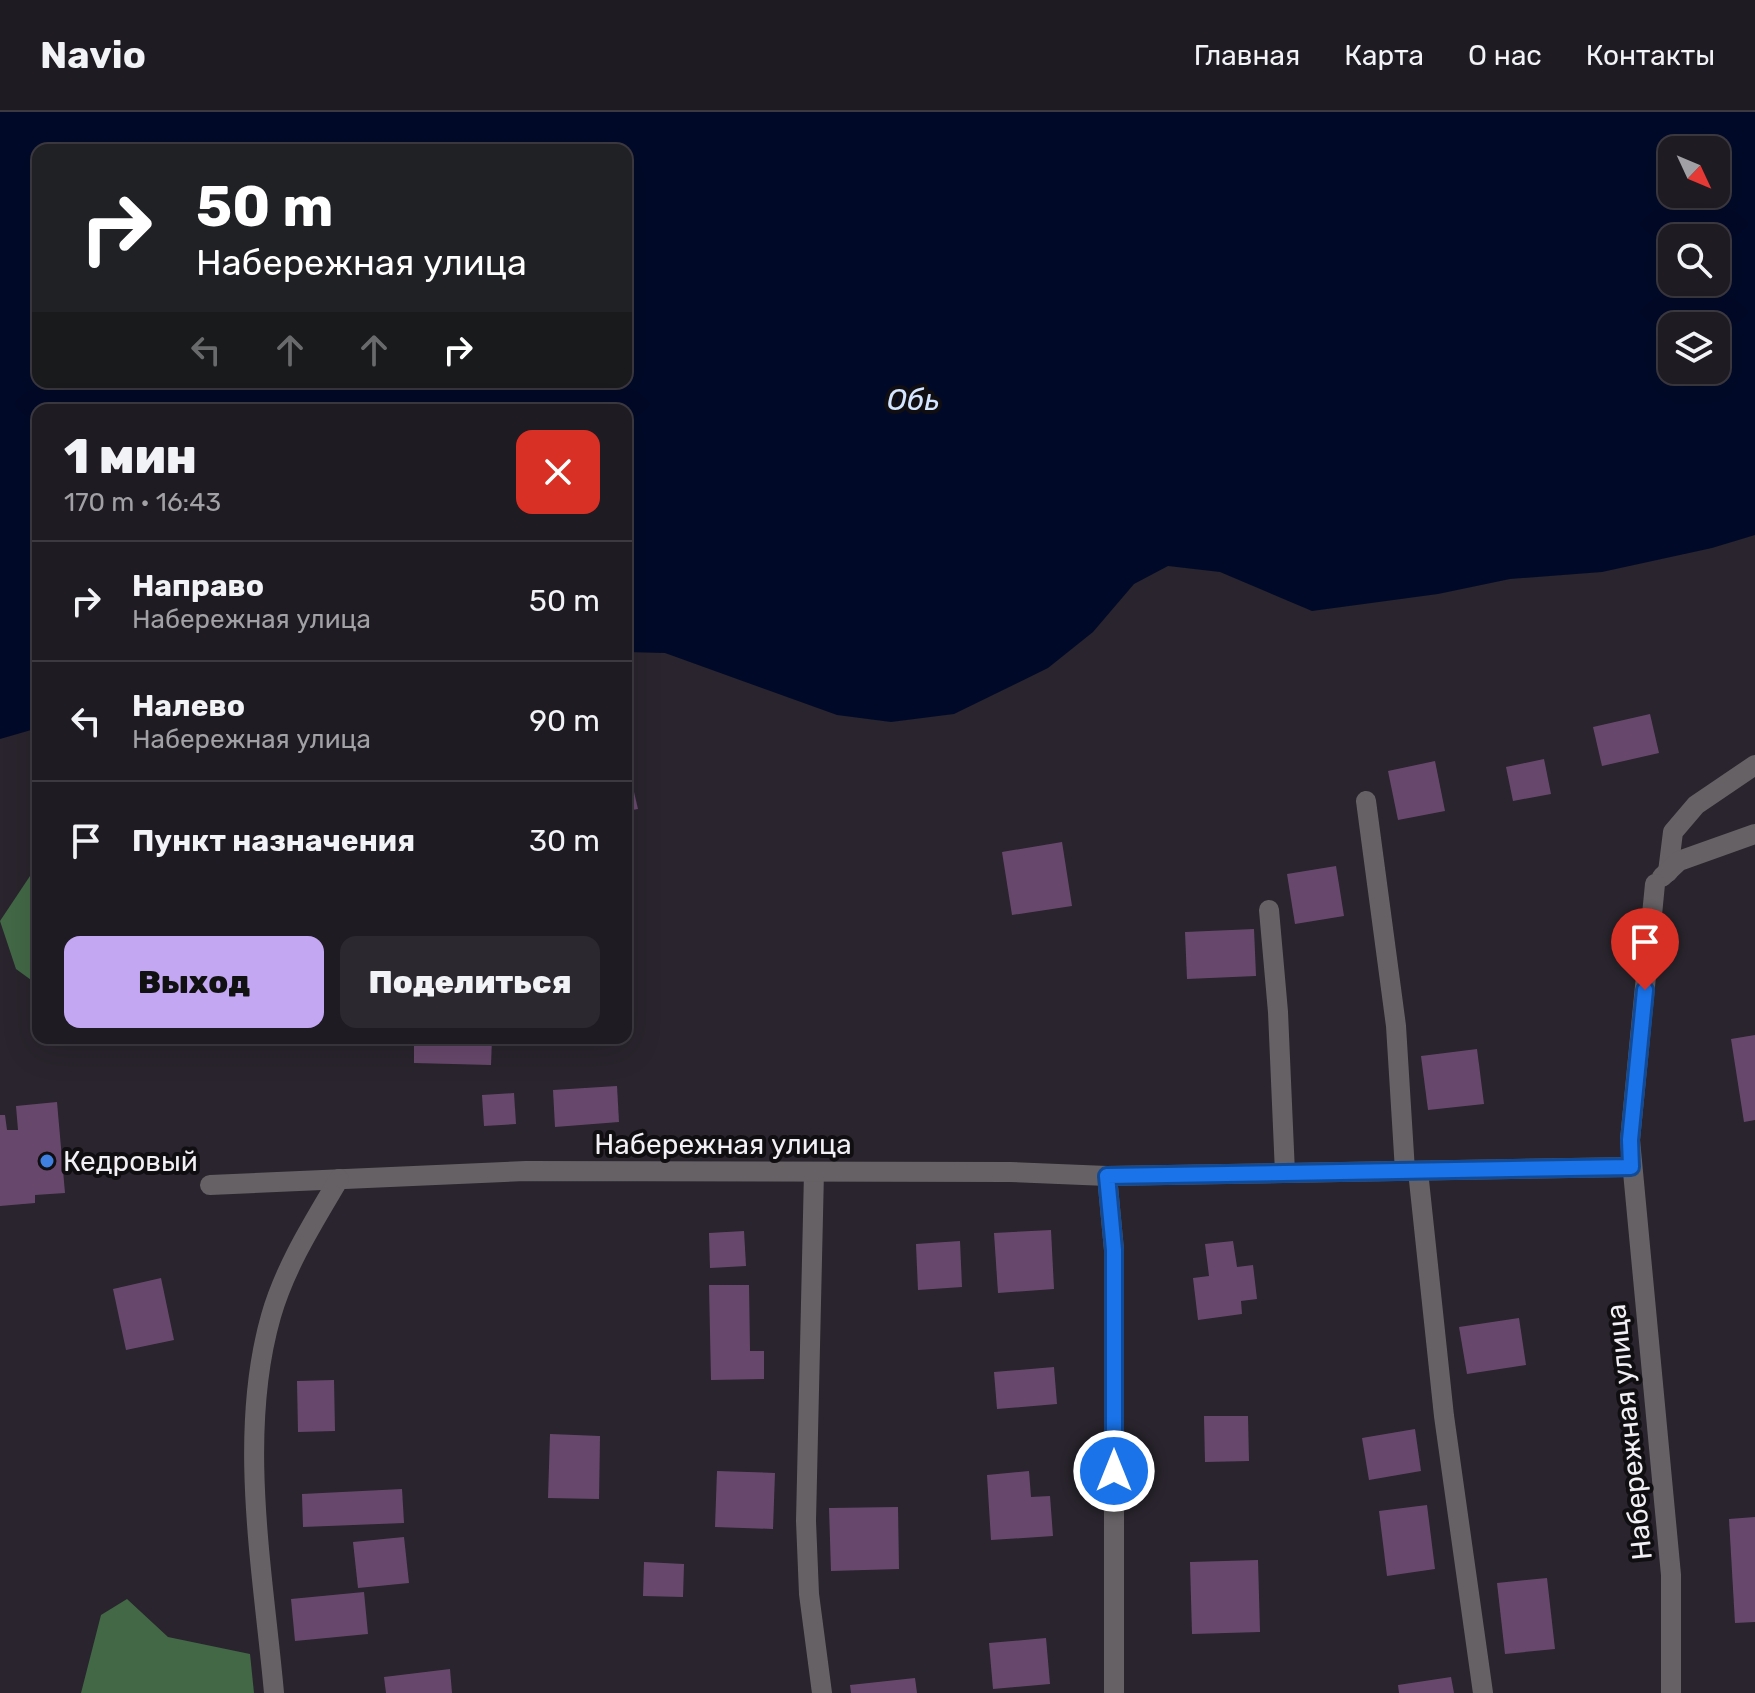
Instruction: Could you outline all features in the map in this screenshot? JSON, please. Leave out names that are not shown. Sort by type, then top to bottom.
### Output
[{"type":"street","name":"Набережная улица","points":[[1671,1693],[1671,1575],[1630,1140],[1661,878],[1673,832],[1696,805],[1755,765]]},
{"type":"street","points":[[1366,801],[1444,1416],[1483,1693]]},
{"type":"street","points":[[1661,878],[1679,861],[1755,834]]},
{"type":"street","points":[[1269,910],[1278,1012],[1285,1173]]},
{"type":"street","name":"Набережная улица","points":[[210,1185],[526,1171],[1010,1172],[1107,1176],[1631,1167]]},
{"type":"street","points":[[814,1172],[806,1521],[809,1594],[822,1693]]},
{"type":"street","points":[[1107,1176],[1114,1250],[1114,1693]]},
{"type":"street","points":[[274,1693],[257,1509],[254,1408],[259,1368],[271,1315],[285,1276],[339,1179]]},
{"type":"green space","points":[[32,873],[32,981],[16,969],[0,921]]},
{"type":"green space","points":[[127,1599],[168,1637],[250,1654],[254,1693],[81,1693],[101,1615]]},
{"type":"water","name":"Обь","points":[[0,112],[1755,112],[1755,535],[1712,548],[1602,572],[1510,579],[1438,594],[1312,611],[1220,572],[1168,566],[1134,584],[1093,632],[1048,668],[954,714],[891,722],[837,715],[665,653],[632,652],[632,404],[32,404],[32,730],[0,739]]},
{"type":"building","points":[[1650,714],[1659,753],[1602,766],[1593,727]]},
{"type":"building","points":[[1544,759],[1551,794],[1513,801],[1506,767]]},
{"type":"building","points":[[1435,761],[1445,811],[1398,820],[1388,771]]},
{"type":"building","points":[[632,784],[638,809],[632,810]]},
{"type":"building","points":[[1062,842],[1072,906],[1012,915],[1002,852]]},
{"type":"building","points":[[1336,866],[1344,916],[1295,924],[1287,874]]},
{"type":"building","points":[[1254,929],[1256,976],[1187,979],[1185,932]]},
{"type":"building","points":[[1755,1035],[1755,1120],[1744,1122],[1731,1039]]},
{"type":"building","points":[[414,1044],[492,1044],[491,1065],[414,1063]]},
{"type":"building","points":[[1477,1049],[1484,1104],[1428,1110],[1421,1056]]},
{"type":"building","points":[[617,1086],[619,1122],[555,1127],[553,1090]]},
{"type":"building","points":[[514,1093],[516,1124],[484,1126],[482,1095]]},
{"type":"building","points":[[57,1102],[65,1193],[35,1195],[35,1203],[0,1206],[0,1115],[5,1115],[7,1130],[18,1130],[16,1106]]},
{"type":"building","points":[[1051,1230],[1054,1289],[998,1293],[994,1233]]},
{"type":"building","points":[[744,1231],[746,1266],[710,1268],[709,1233]]},
{"type":"building","points":[[960,1241],[962,1287],[918,1290],[916,1244]]},
{"type":"building","points":[[1233,1241],[1237,1267],[1253,1265],[1257,1299],[1241,1301],[1242,1314],[1198,1320],[1193,1278],[1209,1276],[1205,1244]]},
{"type":"building","points":[[161,1278],[174,1340],[126,1350],[113,1289]]},
{"type":"building","points":[[709,1285],[749,1285],[750,1351],[764,1351],[764,1379],[711,1380]]},
{"type":"building","points":[[1519,1318],[1526,1365],[1467,1374],[1459,1327]]},
{"type":"building","points":[[1054,1367],[1057,1404],[997,1409],[994,1372]]},
{"type":"building","points":[[334,1380],[335,1431],[298,1432],[297,1381]]},
{"type":"building","points":[[1204,1416],[1248,1416],[1249,1461],[1205,1462]]},
{"type":"building","points":[[1415,1429],[1421,1471],[1369,1480],[1362,1438]]},
{"type":"building","points":[[550,1434],[600,1436],[599,1499],[548,1498]]},
{"type":"building","points":[[717,1471],[775,1473],[773,1529],[715,1527]]},
{"type":"building","points":[[1029,1471],[1031,1497],[1050,1496],[1053,1536],[991,1540],[987,1475]]},
{"type":"building","points":[[402,1489],[404,1523],[303,1527],[302,1494]]},
{"type":"building","points":[[1427,1505],[1435,1569],[1387,1576],[1379,1511]]},
{"type":"building","points":[[898,1507],[899,1569],[831,1571],[829,1508]]},
{"type":"building","points":[[1755,1517],[1755,1622],[1735,1623],[1729,1519]]},
{"type":"building","points":[[404,1537],[409,1583],[358,1588],[353,1542]]},
{"type":"building","points":[[1258,1560],[1260,1632],[1192,1634],[1190,1562]]},
{"type":"building","points":[[644,1562],[684,1564],[683,1597],[643,1596]]},
{"type":"building","points":[[1547,1578],[1555,1649],[1505,1654],[1497,1583]]},
{"type":"building","points":[[364,1592],[368,1634],[295,1641],[291,1599]]},
{"type":"building","points":[[1046,1638],[1050,1684],[993,1689],[989,1643]]},
{"type":"building","points":[[450,1669],[452,1693],[386,1693],[384,1677]]},
{"type":"building","points":[[1451,1677],[1454,1693],[1399,1693],[1398,1685]]},
{"type":"building","points":[[915,1678],[917,1693],[851,1693],[850,1685]]},
{"type":"place","name":"Кедровый","points":[[47,1161]]},
{"type":"route","points":[[1114,1471],[1114,1250],[1107,1176],[1631,1167],[1630,1140],[1645,990]]}]
